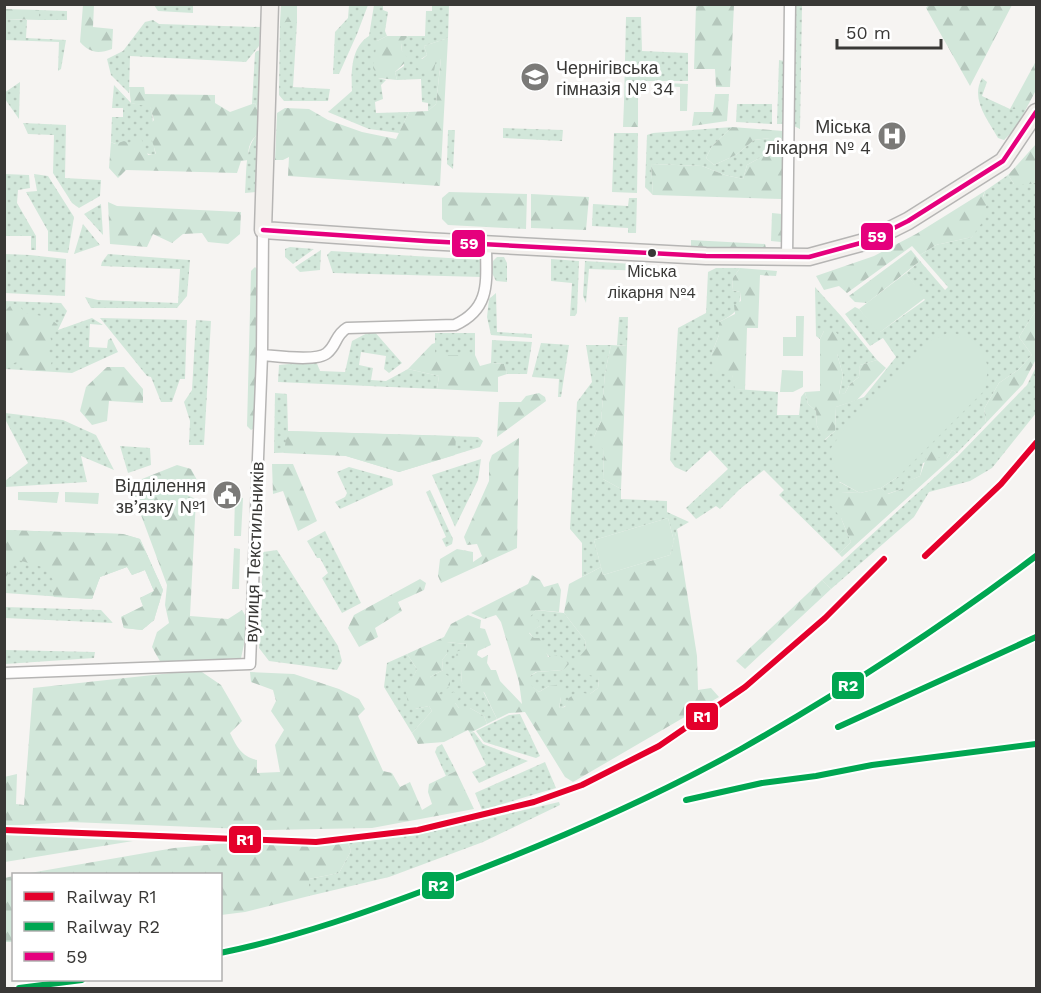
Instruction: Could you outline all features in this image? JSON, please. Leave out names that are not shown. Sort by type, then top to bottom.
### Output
[{"type":"street","name":"вулиця Текстильників","points":[[4,673],[250,664],[262,355],[263,230],[270,4]]},
{"type":"street","points":[[788,258],[790,4]]},
{"type":"street","points":[[263,230],[706,256],[809,257],[868,241],[908,221],[1003,161],[1036,112]]},
{"type":"street","points":[[262,355],[316,357],[327,353],[339,333],[347,328],[455,325],[469,319],[482,304],[486,244]]},
{"type":"green space","points":[[929,4],[1012,5],[970,86],[926,8]]},
{"type":"green space","points":[[83,5],[94,5],[93,27],[113,29],[112,49],[102,52],[94,51],[80,42]]},
{"type":"green space","points":[[154,5],[193,5],[193,13],[158,11]]},
{"type":"green space","points":[[281,5],[297,5],[297,22],[280,22]]},
{"type":"green space","points":[[349,5],[368,5],[339,74],[333,74],[335,32],[348,18]]},
{"type":"green space","points":[[374,5],[383,5],[383,10],[388,12],[385,31],[387,36],[377,41],[378,78],[386,80],[381,85],[383,99],[375,102],[376,113],[409,112],[399,133],[369,129],[328,112],[352,91],[353,60],[363,41],[369,36]]},
{"type":"green space","points":[[432,5],[449,5],[448,38],[424,46],[427,55],[421,59],[441,58],[436,104],[428,111],[428,103],[422,102],[421,79],[397,80],[395,72],[404,66],[401,43],[408,36],[425,36],[426,11],[432,11]]},
{"type":"green space","points":[[696,5],[734,5],[730,87],[716,87],[715,69],[694,69]]},
{"type":"green space","points":[[795,5],[802,5],[800,129],[794,126]]},
{"type":"green space","points":[[5,9],[39,10],[39,20],[5,19]]},
{"type":"green space","points":[[39,10],[67,11],[67,20],[39,20]]},
{"type":"green space","points":[[626,17],[641,17],[642,51],[688,53],[688,81],[638,81],[638,102],[624,102]]},
{"type":"green space","points":[[5,19],[27,20],[26,38],[66,40],[61,69],[58,71],[59,42],[5,40]]},
{"type":"green space","points":[[153,20],[159,24],[260,27],[259,46],[246,62],[130,56],[129,93],[111,75],[107,59],[123,51],[145,22]]},
{"type":"green space","points":[[280,22],[297,22],[293,87],[330,89],[328,101],[284,101],[279,95]]},
{"type":"green space","points":[[387,36],[408,36],[401,44],[402,51],[409,59],[395,72],[397,80],[378,78],[373,68],[377,41]]},
{"type":"green space","points":[[448,38],[440,186],[288,176],[289,157],[275,160],[277,113],[285,108],[309,109],[328,120],[362,132],[396,139],[409,112],[428,111],[436,104],[441,59],[436,60],[433,77],[414,66],[427,55],[424,46]]},
{"type":"green space","points":[[261,50],[258,109],[255,103],[252,104],[255,53]]},
{"type":"green space","points":[[779,60],[784,61],[783,124],[777,124]]},
{"type":"green space","points":[[1036,61],[1036,90],[1026,109],[1010,109]]},
{"type":"green space","points":[[982,78],[987,82],[982,96],[1010,109],[1026,109],[1015,129],[1004,140],[998,138],[985,117],[979,101],[979,86]]},
{"type":"green space","points":[[20,82],[19,119],[5,99],[4,93]]},
{"type":"green space","points":[[665,83],[688,84],[687,111],[680,111],[680,87],[665,86]]},
{"type":"green space","points":[[114,85],[131,103],[150,106],[156,155],[132,146],[111,142],[112,117],[123,117],[123,108],[112,108]]},
{"type":"green space","points":[[129,87],[144,87],[145,94],[215,95],[215,103],[230,112],[255,103],[258,109],[258,134],[250,145],[248,160],[241,161],[237,173],[126,170],[118,178],[109,168],[111,142],[115,144],[124,141],[133,145],[134,140],[141,138],[148,155],[156,154],[148,127],[154,120],[150,107],[131,103]]},
{"type":"green space","points":[[715,94],[729,94],[727,121],[692,126],[694,112],[713,112]]},
{"type":"green space","points":[[624,102],[638,102],[638,127],[623,127]]},
{"type":"green space","points":[[737,104],[772,104],[772,124],[736,122]]},
{"type":"green space","points":[[23,123],[66,125],[65,178],[101,180],[100,196],[79,208],[72,203],[53,173],[54,135],[28,134]]},
{"type":"green space","points":[[732,127],[712,146],[706,158],[714,165],[736,155],[754,140],[770,138],[770,152],[747,165],[743,179],[702,166],[651,164],[653,195],[645,187],[647,135]]},
{"type":"green space","points":[[732,127],[783,131],[782,199],[653,195],[651,164],[702,166],[743,179],[747,165],[770,152],[770,138],[754,140],[736,155],[714,165],[706,158],[712,146]]},
{"type":"green space","points":[[503,128],[563,130],[562,141],[503,138]]},
{"type":"green space","points":[[448,130],[455,130],[453,169],[447,164]]},
{"type":"green space","points":[[614,133],[638,133],[637,193],[612,192]]},
{"type":"green space","points":[[258,134],[256,192],[245,193],[248,153]]},
{"type":"green space","points":[[1036,144],[1036,182],[1014,184],[1008,175]]},
{"type":"green space","points":[[4,174],[29,175],[30,188],[18,190],[17,203],[36,236],[36,250],[31,250],[31,236],[5,236]]},
{"type":"green space","points":[[34,174],[48,176],[74,217],[68,253],[48,251],[48,231],[26,192],[37,191]]},
{"type":"green space","points":[[1008,175],[1014,184],[1036,182],[1036,310],[1019,337],[1032,355],[1018,370],[999,383],[984,409],[986,423],[957,453],[952,450],[947,458],[937,458],[923,463],[920,476],[907,482],[902,489],[887,494],[881,488],[899,476],[839,482],[860,493],[841,492],[841,518],[851,542],[839,554],[779,495],[784,490],[764,470],[720,509],[716,506],[696,519],[686,508],[728,469],[710,450],[686,472],[675,467],[670,460],[678,328],[706,313],[708,272],[716,268],[740,268],[733,278],[732,290],[740,292],[739,303],[732,314],[719,322],[719,335],[711,355],[732,374],[736,389],[778,392],[777,415],[799,415],[801,397],[805,392],[808,404],[816,411],[817,426],[825,440],[835,431],[836,407],[864,397],[896,357],[883,338],[870,346],[845,314],[855,307],[859,309],[880,332],[925,300],[906,273],[920,261],[945,290],[948,287],[920,255],[936,245],[972,237],[985,191]]},
{"type":"green space","points":[[985,191],[983,196],[987,203],[981,224],[972,237],[936,245],[920,255],[912,246],[847,293],[839,286],[824,290],[816,276],[874,256],[916,234]]},
{"type":"green space","points":[[449,192],[527,194],[526,229],[448,225],[442,219],[442,198]]},
{"type":"green space","points":[[531,194],[589,197],[586,230],[531,228]]},
{"type":"green space","points":[[629,198],[637,198],[636,233],[628,233],[628,228],[592,226],[593,204],[628,206]]},
{"type":"green space","points":[[108,202],[117,206],[241,212],[240,234],[228,244],[208,242],[202,233],[183,234],[172,243],[153,234],[147,247],[110,244]]},
{"type":"green space","points":[[101,204],[103,235],[84,214]]},
{"type":"green space","points":[[772,213],[782,214],[781,242],[771,241]]},
{"type":"green space","points":[[83,224],[100,245],[74,254]]},
{"type":"green space","points":[[691,240],[765,244],[766,248],[764,251],[691,246]]},
{"type":"green space","points":[[290,247],[314,249],[293,264],[285,257],[285,249]]},
{"type":"green space","points":[[321,250],[320,270],[300,272],[295,267]]},
{"type":"green space","points":[[911,250],[920,261],[867,303],[855,302],[849,296]]},
{"type":"green space","points":[[331,251],[482,260],[482,277],[333,273],[327,255]]},
{"type":"green space","points":[[5,254],[66,259],[65,296],[5,293]]},
{"type":"green space","points":[[108,254],[190,260],[187,296],[177,308],[91,308],[85,297],[98,300],[178,303],[180,269],[101,266]]},
{"type":"green space","points":[[497,257],[504,257],[507,263],[507,282],[496,281],[492,273],[493,261]]},
{"type":"green space","points":[[551,259],[579,261],[575,316],[570,316],[572,283],[551,281]]},
{"type":"green space","points":[[585,261],[649,265],[648,271],[589,269],[586,303],[583,296]]},
{"type":"green space","points":[[255,267],[259,271],[256,427],[251,430],[247,426],[251,271]]},
{"type":"green space","points":[[740,268],[777,271],[776,276],[760,275],[758,328],[747,328],[745,390],[735,389],[732,375],[714,372],[711,355],[719,335],[719,322],[735,314],[734,305],[741,301],[740,292],[732,290],[733,278]]},
{"type":"green space","points":[[906,273],[925,298],[879,333],[859,309]]},
{"type":"green space","points":[[815,287],[877,360],[860,365],[859,377],[850,384],[845,393],[839,395],[843,375],[837,354],[824,331],[820,339],[816,336]]},
{"type":"green space","points":[[496,293],[497,332],[532,334],[532,338],[491,335],[487,317],[489,299]]},
{"type":"green space","points":[[4,301],[61,303],[67,311],[58,330],[92,318],[103,325],[90,324],[89,347],[107,348],[108,340],[111,338],[118,352],[72,373],[5,369]]},
{"type":"green space","points":[[12,304],[18,304],[25,313],[48,317],[58,325],[50,335],[51,340],[47,350],[53,359],[48,371],[25,370],[20,361],[11,364],[8,359],[5,359],[5,311]]},
{"type":"green space","points":[[1036,310],[1036,359],[1023,384],[986,423],[984,409],[999,383],[1018,370],[1032,355],[1019,337]]},
{"type":"green space","points":[[796,316],[804,316],[803,356],[783,356],[783,337],[796,337]]},
{"type":"green space","points":[[619,317],[628,317],[627,346],[617,345]]},
{"type":"green space","points":[[100,318],[187,320],[185,379],[180,379],[172,402],[161,402],[151,377],[147,376]]},
{"type":"green space","points":[[196,320],[211,321],[204,445],[189,445],[190,421],[184,402],[192,390]]},
{"type":"green space","points":[[833,329],[843,340],[837,354],[843,375],[839,394],[845,393],[850,384],[859,377],[860,365],[877,360],[886,368],[857,400],[836,407],[835,431],[824,440],[817,426],[816,411],[808,404],[805,392],[820,391],[820,339],[824,331]]},
{"type":"green space","points":[[373,330],[402,363],[389,373],[384,369],[386,356],[361,352],[359,365],[373,368],[371,380],[386,381],[408,369],[439,376],[437,389],[278,382],[279,365],[316,361],[320,371],[345,372],[352,341]]},
{"type":"green space","points":[[950,332],[970,338],[982,350],[988,367],[985,390],[899,476],[881,488],[860,493],[840,482],[832,461],[831,448],[854,415],[926,343]]},
{"type":"green space","points":[[435,333],[475,333],[475,355],[435,355]]},
{"type":"green space","points":[[492,340],[532,342],[527,374],[507,374],[504,364],[491,363]]},
{"type":"green space","points":[[435,343],[435,355],[475,355],[480,366],[491,363],[504,364],[507,374],[498,377],[498,392],[437,389],[439,376],[408,369]]},
{"type":"green space","points":[[541,343],[569,345],[561,397],[558,397],[559,379],[532,377]]},
{"type":"green space","points":[[586,345],[611,345],[605,373],[601,421],[594,437],[604,449],[603,479],[621,489],[621,499],[667,501],[667,512],[689,522],[677,529],[674,541],[668,518],[594,540],[601,567],[582,577],[582,543],[570,529],[577,402],[592,382]]},
{"type":"green space","points":[[611,345],[627,346],[621,489],[603,479],[604,449],[594,444],[594,437],[601,421],[605,373]]},
{"type":"green space","points":[[107,367],[124,367],[143,389],[143,403],[109,401],[107,421],[92,425],[80,411],[86,387]]},
{"type":"green space","points":[[1036,367],[1036,413],[992,468],[970,481],[929,492],[914,517],[831,589],[822,580],[958,456],[1027,385]]},
{"type":"green space","points":[[782,370],[803,371],[803,387],[793,392],[780,392]]},
{"type":"green space","points":[[275,393],[287,394],[288,431],[478,437],[483,441],[480,447],[399,472],[346,456],[303,452],[274,453]]},
{"type":"green space","points":[[539,393],[545,397],[546,401],[497,437],[499,402],[521,402],[526,396]]},
{"type":"green space","points":[[5,413],[63,420],[96,435],[114,470],[81,456],[87,482],[5,487],[5,481],[28,463],[5,419]]},
{"type":"green space","points":[[287,431],[456,436],[455,455],[399,472],[346,456],[284,453]]},
{"type":"green space","points":[[519,438],[517,548],[441,583],[438,576],[440,559],[457,549],[473,552],[473,562],[482,556],[477,544],[467,545],[464,537],[489,481],[489,463],[492,455]]},
{"type":"green space","points":[[120,446],[150,448],[151,465],[128,473]]},
{"type":"green space","points":[[929,450],[935,451],[937,458],[947,458],[952,450],[957,453],[842,557],[839,554],[851,542],[841,518],[828,502],[841,492],[860,493],[881,488],[888,494],[902,489],[906,482],[920,476]]},
{"type":"green space","points":[[481,459],[478,480],[455,527],[432,475]]},
{"type":"green space","points":[[272,464],[293,464],[317,521],[298,531],[283,491],[273,494]]},
{"type":"green space","points":[[177,465],[191,469],[197,480],[187,495],[196,499],[190,616],[228,619],[242,610],[249,622],[241,658],[161,663],[152,647],[157,632],[169,623],[165,605],[167,585],[134,496],[142,479]]},
{"type":"green space","points":[[349,467],[392,479],[393,485],[340,509],[335,502],[345,497],[347,493],[337,472]]},
{"type":"green space","points":[[430,490],[453,539],[452,544],[446,547],[442,539],[446,537],[426,492]]},
{"type":"green space","points":[[18,492],[59,492],[57,503],[18,500]]},
{"type":"green space","points":[[65,492],[99,493],[98,504],[65,502]]},
{"type":"green space","points":[[235,497],[243,498],[241,536],[234,536]]},
{"type":"green space","points":[[668,518],[674,541],[670,555],[603,575],[594,540]]},
{"type":"green space","points":[[677,529],[697,656],[698,690],[711,688],[719,697],[573,782],[565,777],[525,712],[509,713],[497,719],[484,692],[468,690],[462,683],[461,670],[454,666],[458,651],[467,648],[466,644],[447,642],[447,654],[442,660],[443,670],[430,677],[433,681],[445,674],[450,677],[450,686],[438,694],[444,696],[454,692],[459,698],[455,703],[459,708],[470,708],[484,716],[487,724],[470,733],[468,730],[444,742],[418,744],[412,733],[432,711],[429,706],[415,709],[408,705],[406,691],[417,669],[407,654],[444,637],[451,624],[468,615],[481,620],[480,628],[485,629],[491,645],[478,651],[477,655],[482,658],[488,655],[487,663],[491,670],[496,670],[500,681],[522,704],[519,682],[501,622],[496,615],[484,619],[471,613],[528,584],[532,575],[540,580],[544,587],[558,583],[561,590],[559,612],[536,610],[530,617],[538,620],[540,626],[529,633],[534,638],[540,638],[541,646],[548,657],[559,655],[569,664],[563,670],[536,672],[530,676],[531,685],[539,692],[549,686],[562,684],[565,691],[559,708],[565,707],[569,698],[577,692],[590,694],[598,688],[599,678],[580,672],[575,662],[586,649],[585,640],[564,613],[569,584],[601,567],[603,575],[670,555]]},
{"type":"green space","points":[[4,530],[123,534],[140,539],[163,590],[154,620],[142,630],[124,628],[121,617],[143,606],[140,598],[154,591],[145,570],[132,575],[127,567],[100,577],[92,599],[5,593]]},
{"type":"green space","points":[[5,530],[123,534],[140,539],[163,590],[154,620],[142,630],[124,628],[121,617],[143,606],[140,598],[154,591],[145,570],[132,575],[127,567],[100,577],[92,599],[54,597],[50,587],[53,580],[46,568],[11,558],[13,568],[5,578]]},
{"type":"green space","points":[[325,531],[361,603],[342,613],[322,578],[328,573],[307,541]]},
{"type":"green space","points":[[234,548],[240,549],[239,589],[232,589]]},
{"type":"green space","points":[[277,550],[338,646],[342,661],[337,670],[269,661],[259,648],[263,552]]},
{"type":"green space","points":[[420,579],[426,583],[424,590],[398,602],[402,611],[375,628],[378,637],[359,647],[348,628],[354,615]]},
{"type":"green space","points":[[822,580],[831,589],[745,669],[736,661]]},
{"type":"green space","points":[[5,607],[101,610],[113,623],[5,618]]},
{"type":"green space","points":[[536,610],[564,613],[585,640],[586,650],[599,678],[598,688],[559,709],[561,697],[549,686],[539,692],[530,685],[530,676],[537,672],[563,670],[529,632],[540,626],[529,617]]},
{"type":"green space","points":[[447,642],[466,644],[461,670],[462,683],[483,691],[497,719],[487,724],[484,716],[470,708],[459,708],[455,703],[437,694],[430,677],[443,670],[442,660],[447,654]]},
{"type":"green space","points":[[5,650],[95,652],[94,658],[5,664]]},
{"type":"green space","points":[[407,654],[417,669],[412,680],[415,709],[429,706],[432,711],[412,733],[384,687],[387,663]]},
{"type":"green space","points":[[199,670],[221,685],[242,721],[230,733],[240,750],[257,760],[257,773],[280,772],[275,745],[284,730],[271,711],[276,701],[273,690],[251,682],[250,672],[294,674],[339,689],[359,699],[365,709],[358,716],[383,771],[392,773],[400,787],[410,782],[422,810],[432,804],[428,792],[429,784],[456,771],[474,809],[372,828],[267,830],[71,822],[5,826],[4,777],[17,774],[16,804],[24,805],[33,688]]},
{"type":"green space","points":[[520,714],[540,756],[536,758],[484,742],[476,731],[509,715]]},
{"type":"green space","points":[[474,732],[483,744],[528,761],[479,783],[472,772],[486,765],[470,733]]},
{"type":"green space","points":[[442,744],[456,771],[446,776],[435,752]]},
{"type":"green space","points":[[545,762],[556,788],[482,810],[475,793]]},
{"type":"green space","points":[[559,802],[560,805],[483,842],[389,877],[309,896],[309,879],[339,873],[351,851],[348,843],[430,832]]},
{"type":"green space","points":[[5,835],[133,841],[5,862]]},
{"type":"green space","points":[[228,843],[348,843],[351,851],[339,873],[309,879],[309,896],[245,912],[222,915],[222,873],[30,873],[174,848]]},
{"type":"green space","points":[[12,876],[12,942],[5,942],[5,878]]},
{"type":"rail line","name":"R1","points":[[925,556],[1001,484],[1036,443]]},
{"type":"rail line","name":"R2","points":[[222,953],[305,931],[362,913],[482,869],[669,787],[741,749],[854,681],[965,608],[1036,556]]},
{"type":"rail line","name":"R1","points":[[4,830],[316,842],[418,830],[534,802],[582,785],[659,746],[745,687],[825,618],[884,559]]},
{"type":"rail line","name":"R2","points":[[838,727],[1036,637]]},
{"type":"rail line","name":"R2","points":[[686,800],[762,783],[816,776],[872,765],[1036,744]]},
{"type":"rail line","name":"R2","points":[[19,988],[74,981]]},
{"type":"transit line","name":"59","points":[[263,230],[706,256],[809,257],[868,241],[908,221],[1003,161],[1036,112]]},
{"type":"place","name":"Чернігівська гімназія № 34","points":[[535,77]]},
{"type":"place","name":"Міська лікарня № 4","points":[[892,136]]},
{"type":"place","name":"Міська лікарня №4","points":[[652,253]]},
{"type":"place","name":"Відділення зв’язку №1","points":[[227,495]]}]
